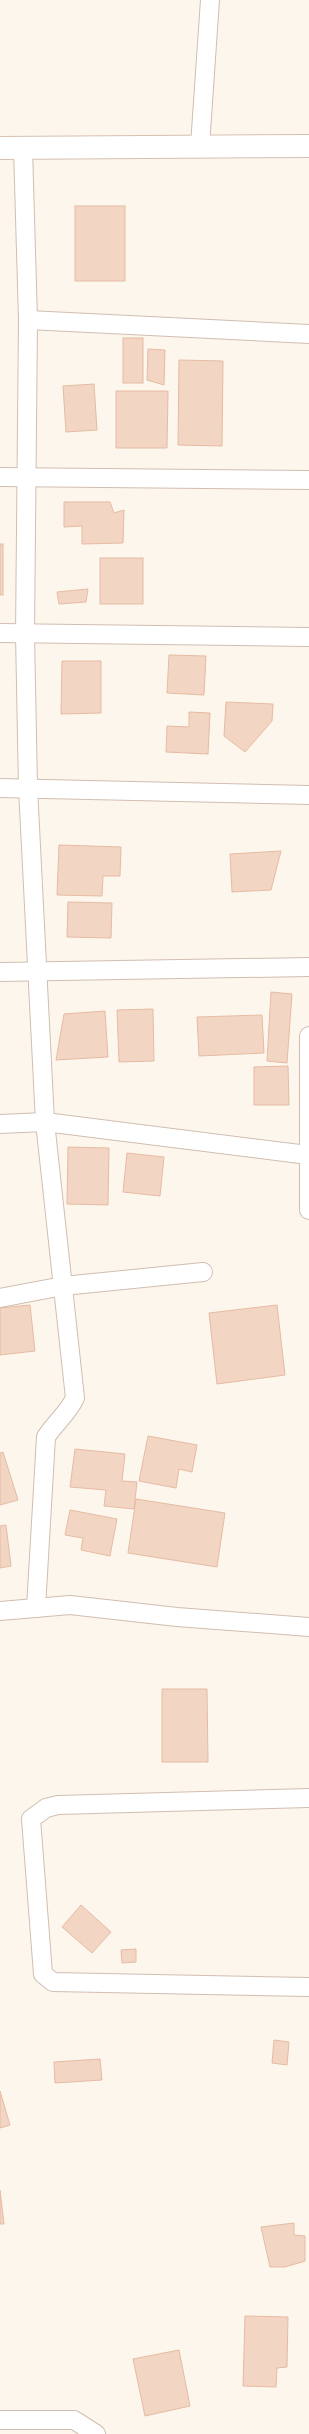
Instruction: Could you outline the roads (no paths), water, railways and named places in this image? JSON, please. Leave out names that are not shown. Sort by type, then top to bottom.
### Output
[{"type":"street","points":[[200,146],[210,0]]},
{"type":"street","points":[[0,148],[309,146]]},
{"type":"street","points":[[23,148],[28,320],[26,634],[28,788],[45,1122],[75,1398],[70,1410],[57,1421],[46,1437],[36,1608]]},
{"type":"street","points":[[28,320],[309,334]]},
{"type":"street","points":[[0,476],[309,480]]},
{"type":"street","points":[[0,633],[309,637]]},
{"type":"street","points":[[0,788],[309,795]]},
{"type":"street","points":[[0,972],[309,967]]},
{"type":"street","points":[[309,1036],[309,1210]]},
{"type":"street","points":[[0,1124],[45,1122],[308,1155]]},
{"type":"street","points":[[0,1298],[63,1286],[203,1272]]},
{"type":"street","points":[[0,1611],[70,1605],[177,1617],[309,1627]]},
{"type":"street","points":[[309,1798],[58,1805],[46,1808],[31,1819],[43,1974],[53,1982],[309,1987]]},
{"type":"street","points":[[0,2420],[74,2420],[96,2434]]}]
